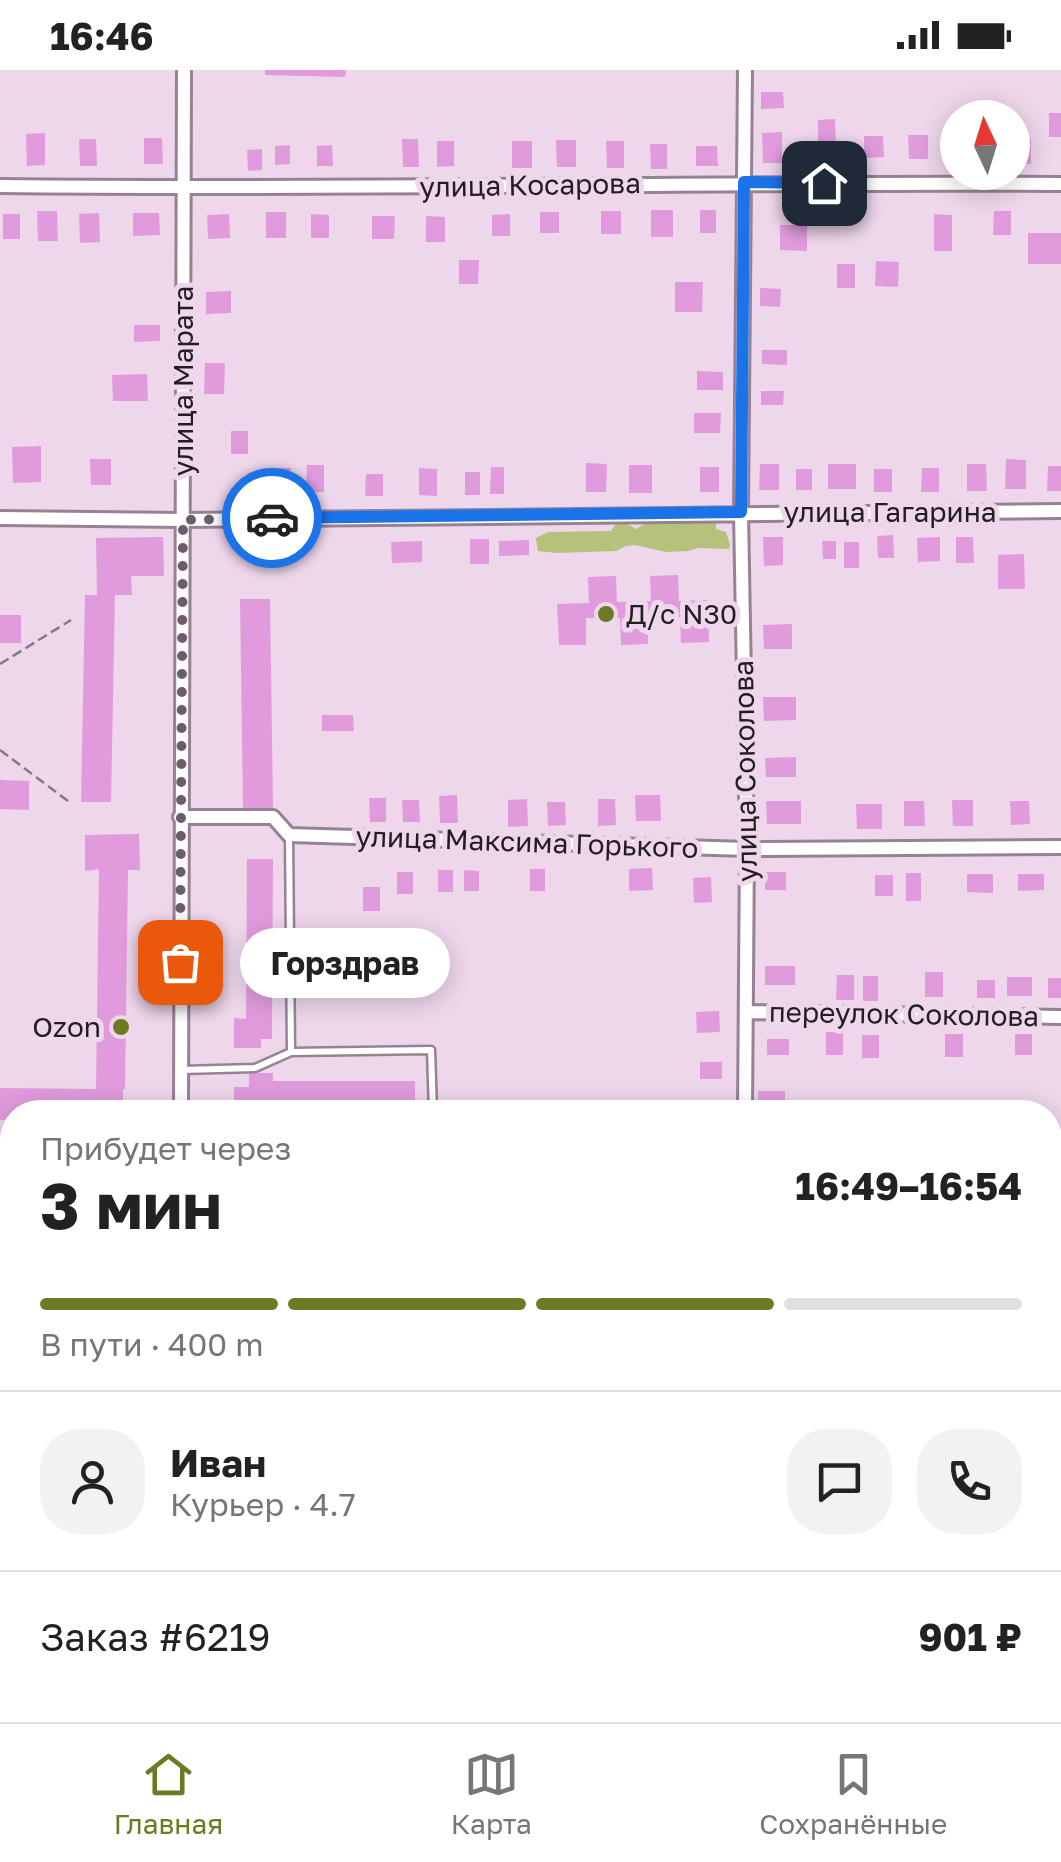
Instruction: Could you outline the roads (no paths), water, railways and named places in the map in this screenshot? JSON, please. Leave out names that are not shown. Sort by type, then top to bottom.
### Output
[{"type":"street","name":"улица Марата","points":[[181,1100],[184,70]]},
{"type":"street","name":"улица Соколова","points":[[744,70],[741,512],[747,848],[745,1100]]},
{"type":"street","name":"улица Косарова","points":[[0,186],[1061,184]]},
{"type":"street","name":"улица Гагарина","points":[[0,518],[183,520],[1061,511]]},
{"type":"street","name":"улица Максима Горького","points":[[180,818],[274,817],[289,834],[747,848],[1061,846]]},
{"type":"street","name":"переулок Соколова","points":[[747,1012],[1061,1017]]},
{"type":"lane","points":[[289,834],[291,1052]]},
{"type":"lane","points":[[180,1070],[254,1068],[291,1052],[431,1050],[432,1100]]},
{"type":"place","name":"Д/с N30","points":[[606,614]]},
{"type":"place","name":"Горздрав","points":[[180,962]]},
{"type":"place","name":"Ozon","points":[[121,1027]]}]
